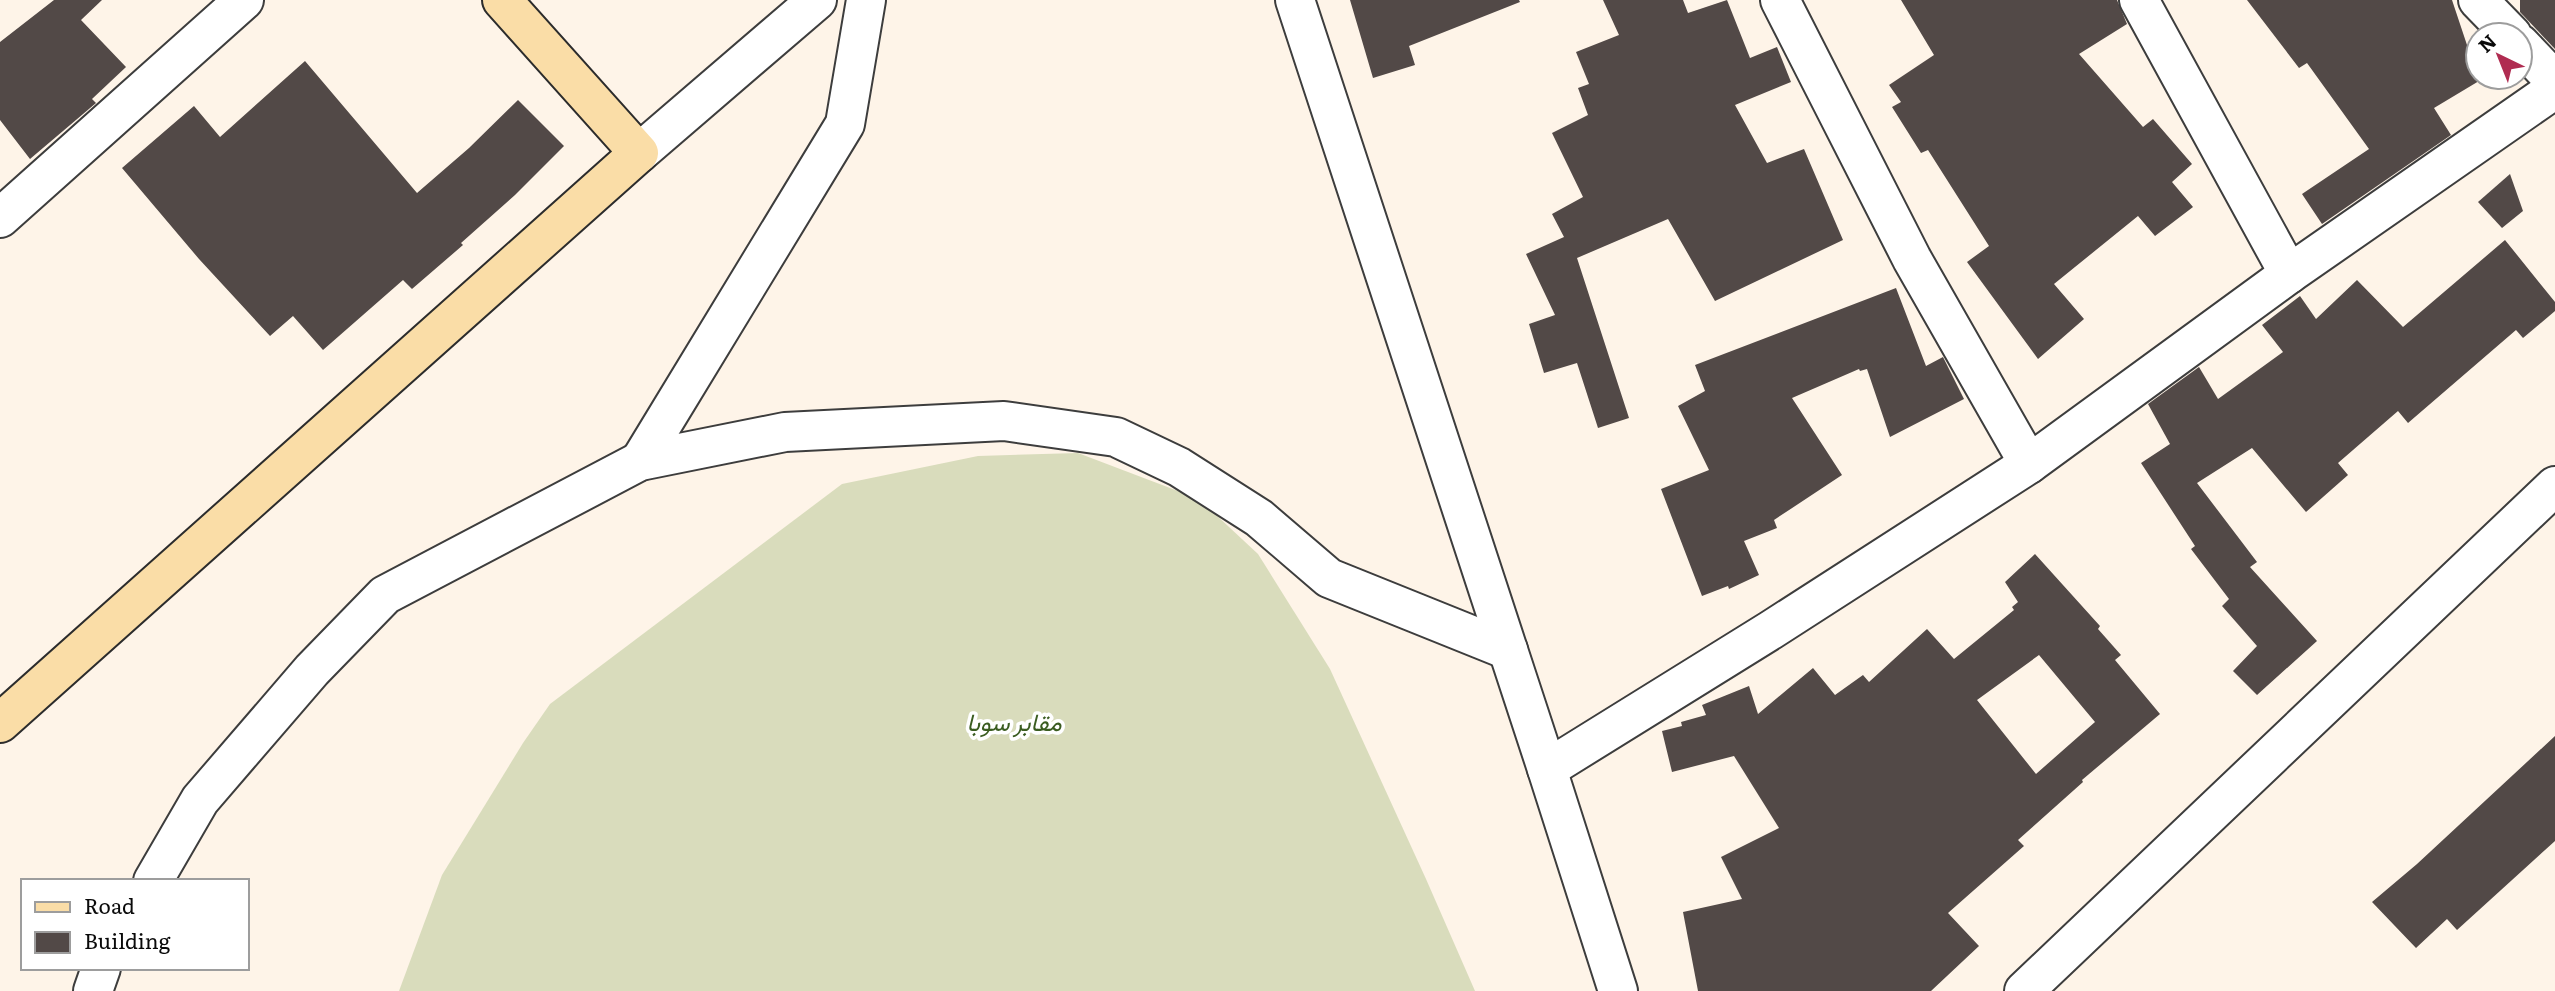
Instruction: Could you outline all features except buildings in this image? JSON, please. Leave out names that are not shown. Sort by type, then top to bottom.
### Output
[{"type":"street","points":[[0,218],[244,0]]},
{"type":"street","points":[[502,0],[639,153]]},
{"type":"street","points":[[0,723],[639,153],[817,0]]},
{"type":"street","points":[[640,461],[845,124],[866,0]]},
{"type":"street","points":[[1295,0],[1618,991]]},
{"type":"street","points":[[1780,0],[1912,259],[2029,464]]},
{"type":"street","points":[[2139,0],[2289,274]]},
{"type":"street","points":[[2479,0],[2499,21]]},
{"type":"street","points":[[2534,59],[2555,81]]},
{"type":"street","points":[[1547,769],[1771,630],[2029,464],[2289,274],[2555,89]]},
{"type":"street","points":[[154,879],[200,800],[312,670],[385,595],[640,461],[785,432],[1004,421],[1116,437],[1179,467],[1259,518],[1329,578],[1508,650]]},
{"type":"street","points":[[2024,991],[2555,486]]},
{"type":"street","points":[[93,991],[101,970]]},
{"type":"green space","name":"مقابر سوبا","points":[[1078,453],[1199,499],[1258,554],[1330,669],[1475,991],[399,991],[442,875],[550,704],[842,484],[978,456]]}]
